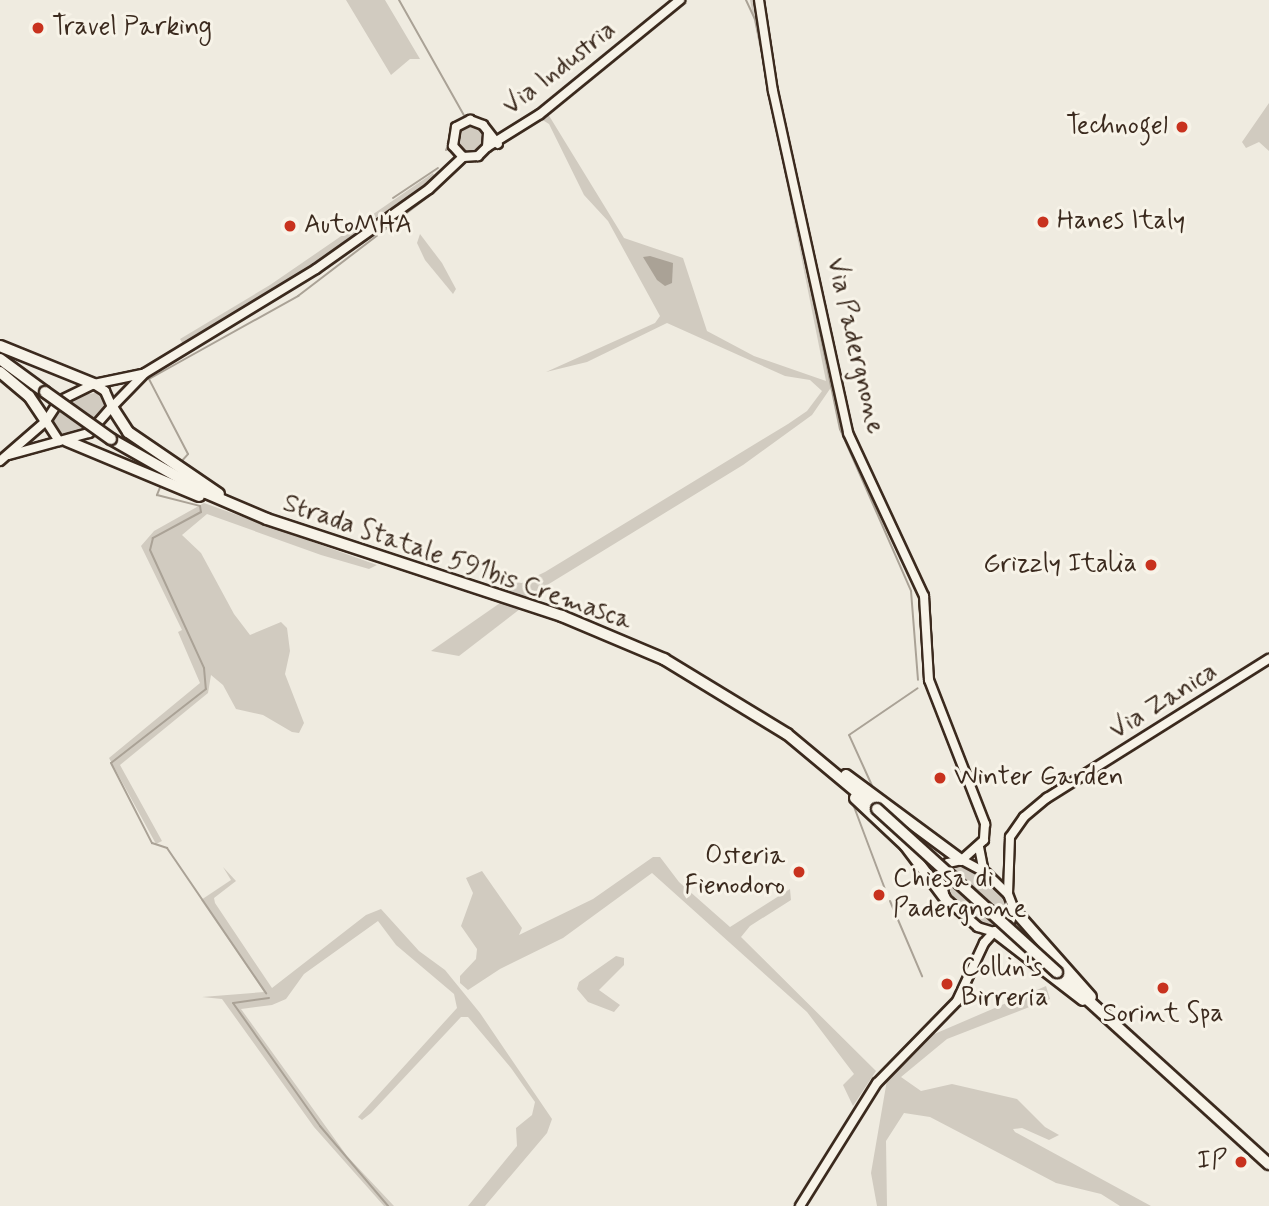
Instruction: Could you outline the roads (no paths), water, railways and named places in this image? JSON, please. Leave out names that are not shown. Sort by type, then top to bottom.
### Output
[{"type":"highway","points":[[0,346],[94,384]]},
{"type":"highway","name":"Strada Statale 591bis Cremasca","points":[[0,359],[111,439],[243,509],[313,537],[620,639],[724,692],[822,761],[1098,1009]]},
{"type":"highway","points":[[0,372],[29,396],[46,421]]},
{"type":"highway","points":[[113,408],[128,432],[243,509]]},
{"type":"highway","points":[[63,441],[209,500],[243,509]]},
{"type":"highway","points":[[822,761],[962,860]]},
{"type":"highway","points":[[822,761],[905,845],[945,898]]},
{"type":"highway","points":[[1014,910],[1036,939],[1079,979],[1098,1009]]},
{"type":"highway","points":[[995,932],[1068,992],[1098,1009],[1269,1164]]},
{"type":"street","name":"Via Industria","points":[[487,147],[498,144],[680,0]]},
{"type":"street","name":"Via Padergnone","points":[[759,0],[773,91],[848,433],[924,596],[929,680],[985,824],[986,835],[979,848],[985,873]]},
{"type":"street","points":[[9,455],[89,433],[145,373],[316,269],[429,188],[463,157],[478,156],[487,147],[488,133],[479,123],[465,121],[453,131],[449,168]]},
{"type":"street","name":"Via Industria","points":[[488,133],[498,144]]},
{"type":"street","points":[[453,146],[463,157]]},
{"type":"street","points":[[0,461],[46,421],[59,401],[94,384],[145,373]]},
{"type":"street","points":[[94,384],[108,394],[113,408]]},
{"type":"street","points":[[46,421],[63,441]]},
{"type":"street","name":"Via Zanica","points":[[1008,894],[1007,870],[1013,831],[1047,798],[1269,659]]},
{"type":"street","points":[[978,962],[979,941],[973,925],[945,898],[939,873],[948,863],[962,860],[979,848]]},
{"type":"street","points":[[800,1206],[867,1097],[957,1001],[978,962],[984,943],[995,932],[1009,925],[1014,910],[1008,894],[985,873],[962,860]]},
{"type":"street","points":[[985,873],[1000,875],[1007,870]]},
{"type":"street","points":[[973,925],[995,932]]},
{"type":"waterway","points":[[399,0],[465,117]]},
{"type":"waterway","points":[[746,0],[755,19],[840,429],[911,591],[918,680]]},
{"type":"waterway","points":[[446,150],[448,146]]},
{"type":"waterway","points":[[393,198],[438,168]]},
{"type":"waterway","points":[[180,463],[188,454],[149,379],[298,296],[430,195]]},
{"type":"waterway","points":[[161,485],[157,495],[200,506],[201,512],[153,538],[150,550],[204,668],[206,689],[111,763],[152,843],[167,848],[266,993]]},
{"type":"waterway","points":[[874,790],[849,735],[918,688]]},
{"type":"waterway","points":[[853,804],[886,892]]},
{"type":"waterway","points":[[890,901],[922,976]]},
{"type":"waterway","points":[[269,998],[233,1003],[320,1126],[388,1206]]},
{"type":"place","name":"Travel Parking","points":[[38,28]]},
{"type":"place","name":"Technogel","points":[[1182,127]]},
{"type":"place","name":"Hanes Italy","points":[[1043,222]]},
{"type":"place","name":"AutoMHA","points":[[290,226]]},
{"type":"place","name":"Grizzly Italia","points":[[1151,565]]},
{"type":"place","name":"Winter Garden","points":[[940,778]]},
{"type":"place","name":"Osteria Fienodoro","points":[[799,872]]},
{"type":"place","name":"Chiesa di Padergnone","points":[[879,895]]},
{"type":"place","name":"Collin's Birreria","points":[[947,984]]},
{"type":"place","name":"Sorint Spa","points":[[1163,988]]},
{"type":"place","name":"IP","points":[[1241,1162]]}]
